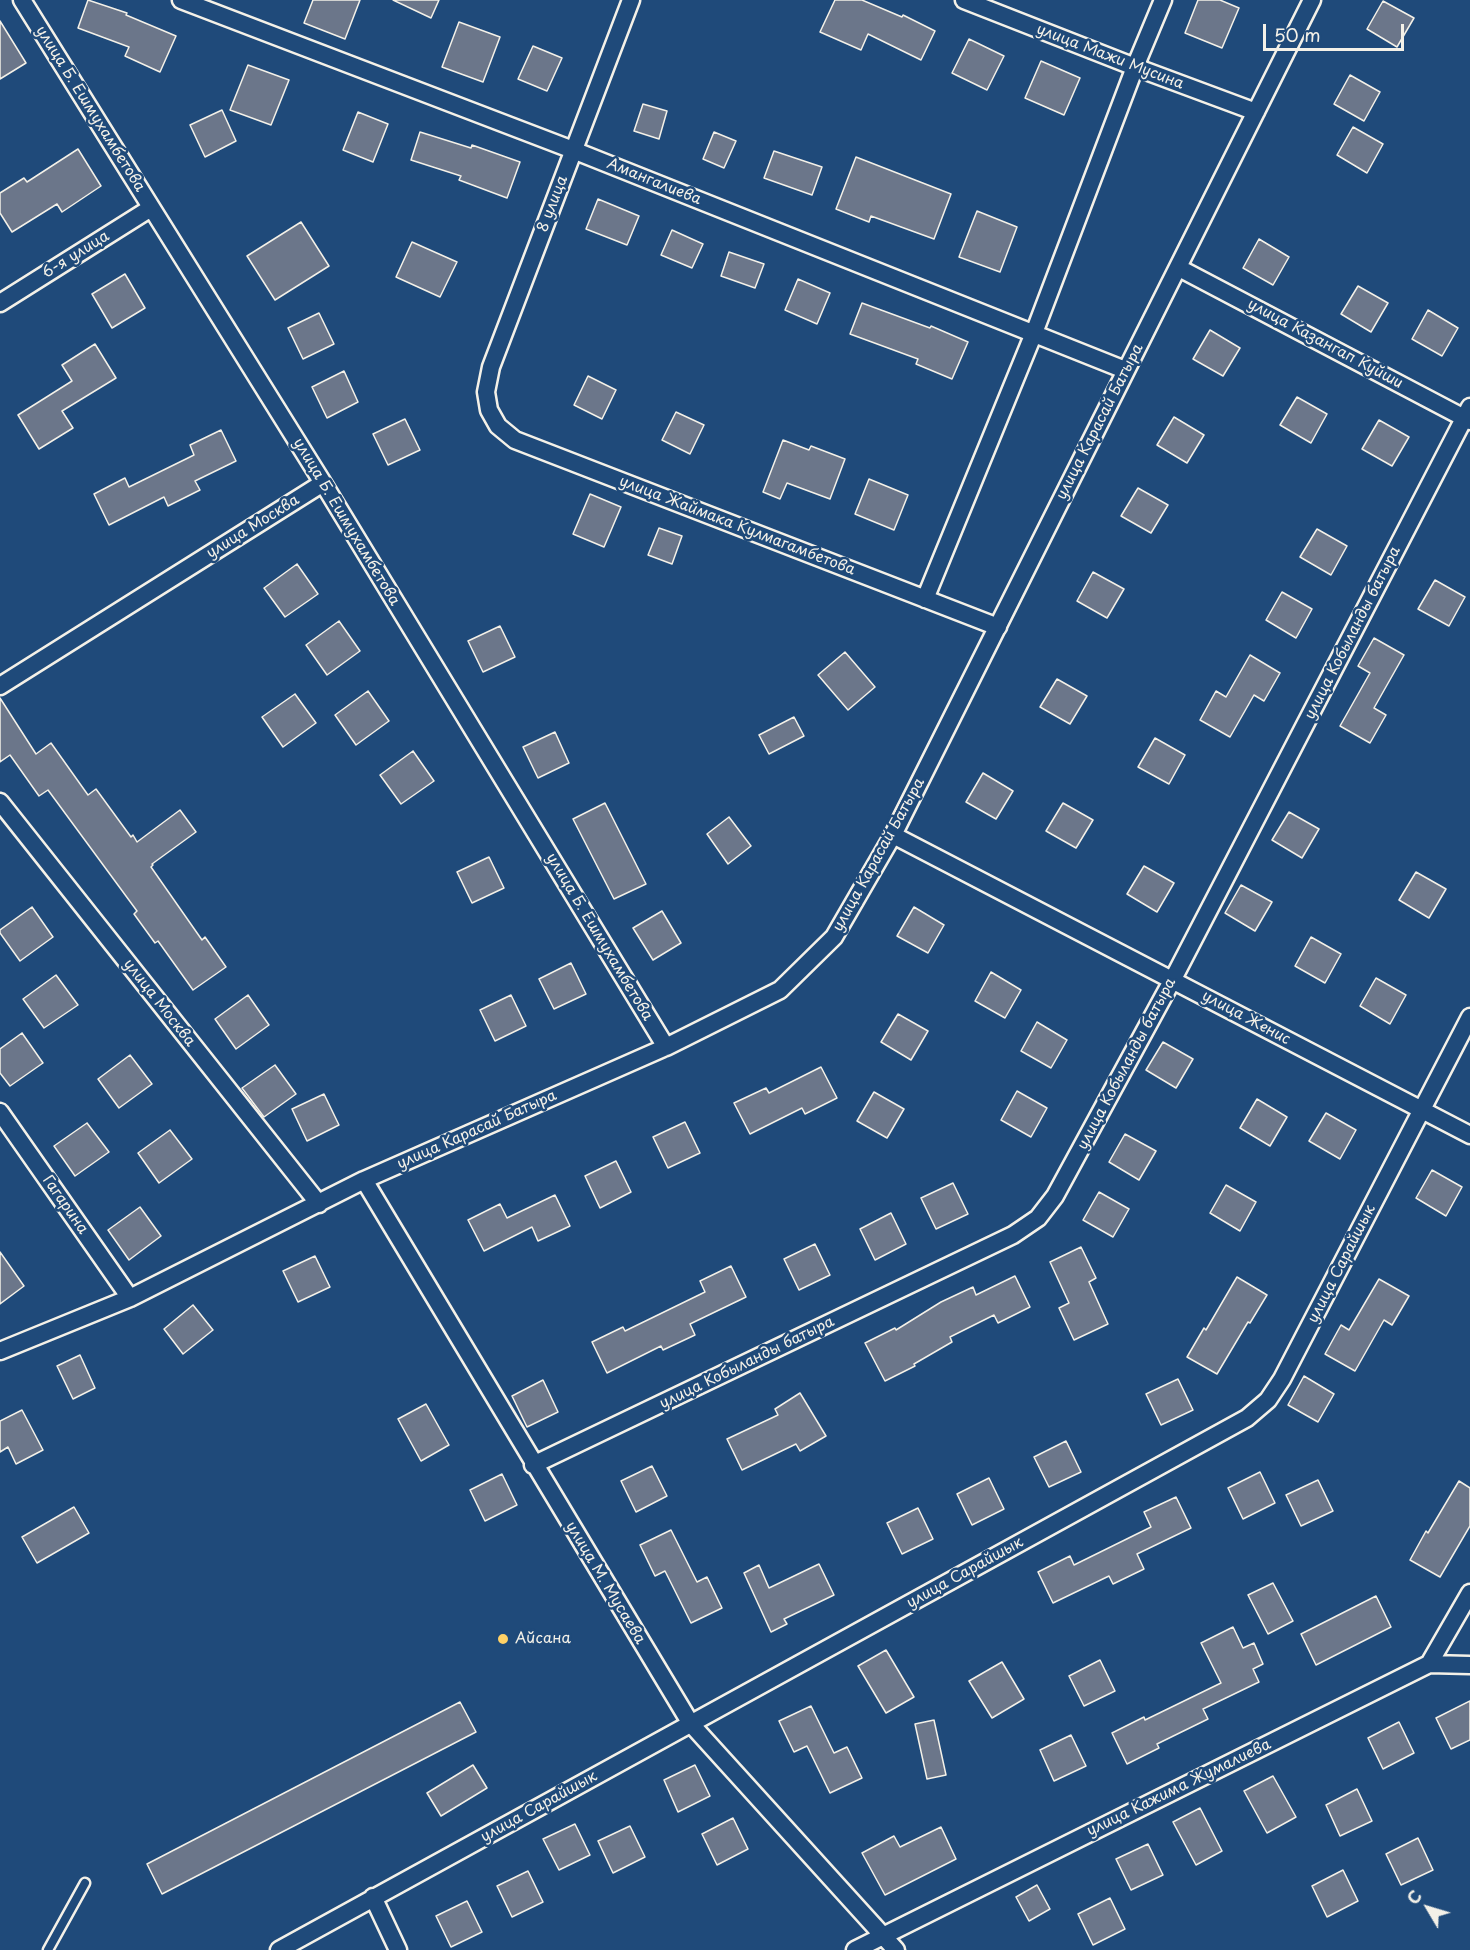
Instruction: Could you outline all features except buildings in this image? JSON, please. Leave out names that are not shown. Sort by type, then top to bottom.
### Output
[{"type":"street","name":"улица Б. Ешмухамбетова","points":[[22,0],[323,483],[666,1047]]},
{"type":"street","name":"Амангалиева","points":[[181,0],[573,150],[1125,370]]},
{"type":"street","name":"8 улица","points":[[489,410],[486,392],[491,367],[631,0]]},
{"type":"street","name":"улица Мажи Мусина","points":[[964,0],[1256,112]]},
{"type":"street","points":[[925,599],[1034,333],[1135,67],[1163,0]]},
{"type":"street","name":"улица Карасай Батыра","points":[[0,1351],[130,1298],[364,1180],[666,1047],[780,990],[834,937],[893,835],[1312,0]]},
{"type":"street","name":"6-я улица","points":[[0,303],[151,208]]},
{"type":"street","name":"улица Казангап Куйши","points":[[1179,268],[1468,415]]},
{"type":"street","name":"улица Жаймака Кулмагамбетова","points":[[489,410],[498,426],[515,440],[998,627]]},
{"type":"street","name":"улица Кобыланды батыра","points":[[533,1465],[1013,1235],[1038,1218],[1055,1196],[1173,979],[1468,415]]},
{"type":"street","name":"улица Москва","points":[[0,686],[323,483]]},
{"type":"street","name":"улица Москва","points":[[0,802],[319,1204]]},
{"type":"street","name":"улица Женис","points":[[893,835],[1470,1135]]},
{"type":"street","name":"улица Сарайшык","points":[[279,1950],[1247,1418],[1268,1400],[1282,1379],[1470,1017]]},
{"type":"street","name":"Гагарина","points":[[0,1112],[130,1298]]},
{"type":"street","name":"улица М. Мусаева","points":[[364,1180],[690,1724],[896,1950]]},
{"type":"street","points":[[1470,1593],[1429,1664],[1470,1665]]},
{"type":"street","name":"улица Кажима Жумалиева","points":[[855,1950],[1429,1664]]},
{"type":"street","points":[[373,1898],[398,1950]]},
{"type":"lane","points":[[48,1950],[85,1883]]},
{"type":"place","name":"Айсана","points":[[503,1639]]}]
